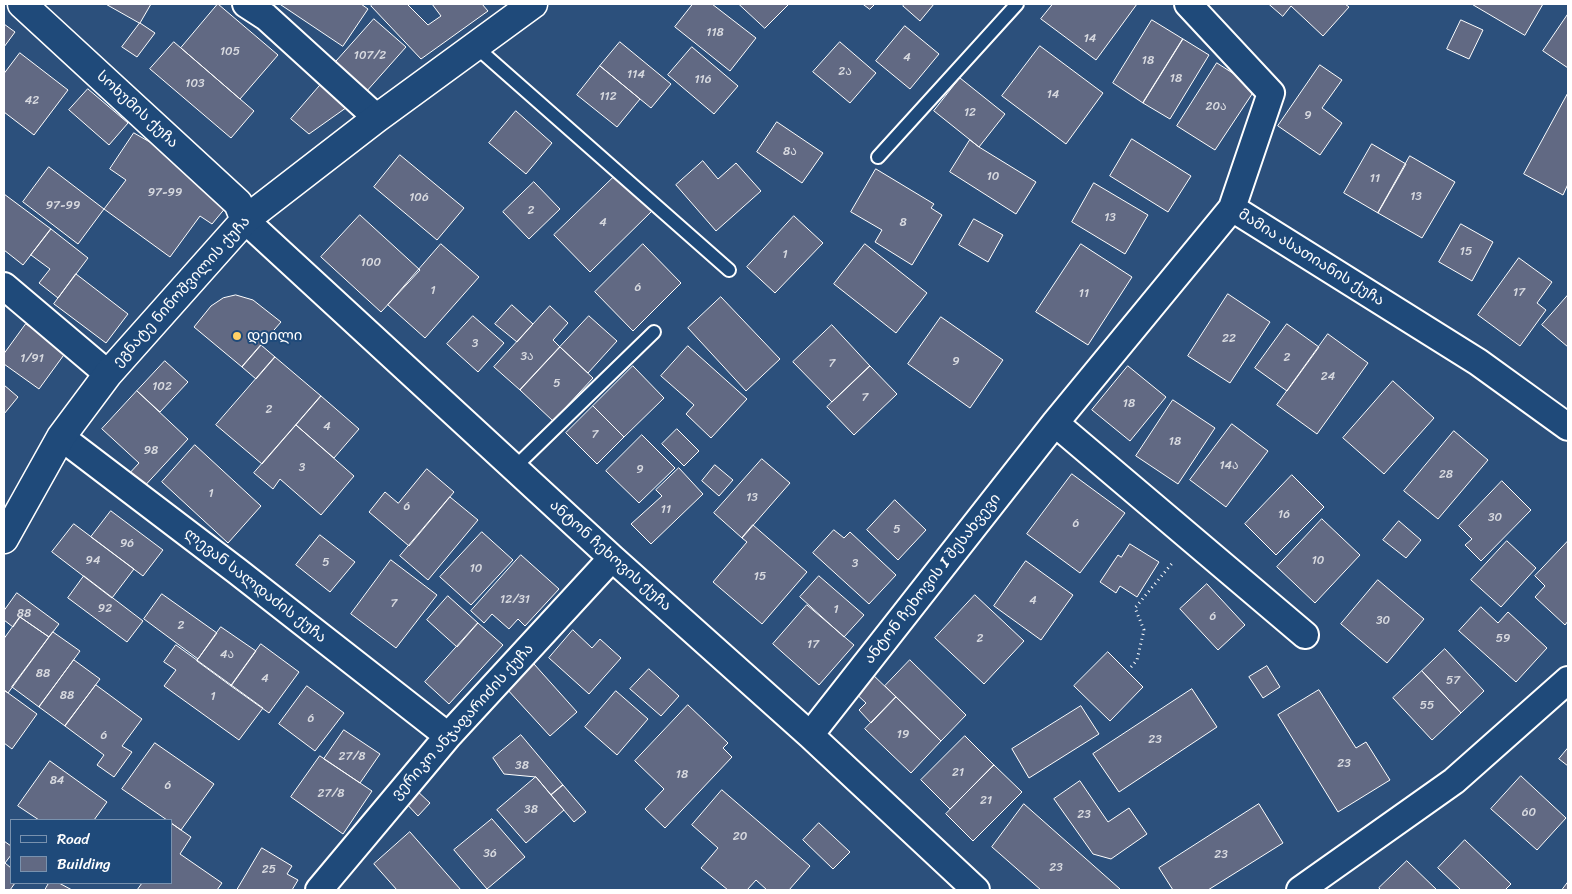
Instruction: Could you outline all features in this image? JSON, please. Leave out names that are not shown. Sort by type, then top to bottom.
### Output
[{"type":"main road","name":"სოხუმის ქუჩა","points":[[22,4],[238,203],[245,220]]},
{"type":"main road","name":"ეგნატე ნინოშვილის ქუჩა","points":[[4,538],[61,438],[108,374],[245,220],[377,118],[533,4]]},
{"type":"street","points":[[246,4],[266,17],[377,118]]},
{"type":"street","name":"მამია ასათიანის ქუჩა","points":[[1188,4],[1271,93],[1232,208],[1478,362],[1568,427]]},
{"type":"street","name":"ანტონ ჩეხოვის I შესახვევი","points":[[810,734],[1055,423],[1232,208]]},
{"type":"street","name":"ანტონ ჩეხოვის ქუჩა","points":[[245,220],[612,558],[810,734],[976,890]]},
{"type":"street","points":[[4,286],[108,374]]},
{"type":"street","points":[[1055,423],[1305,635]]},
{"type":"street","name":"ლევან სალდაძის ქუჩა","points":[[61,438],[237,571],[448,736]]},
{"type":"street","name":"ვერიკო ანჯაფარიძის ქუჩა","points":[[319,890],[448,736],[612,558]]},
{"type":"street","points":[[1300,890],[1454,781],[1568,680]]},
{"type":"lane","points":[[878,157],[1018,4]]},
{"type":"lane","points":[[475,46],[729,270]]},
{"type":"lane","points":[[514,468],[654,332]]},
{"type":"path","points":[[1131,667],[1136,660],[1144,630],[1135,608],[1192,540]]},
{"type":"building","points":[[106,4],[151,4],[140,23]]},
{"type":"building","points":[[218,4],[278,55],[240,99],[181,48]]},
{"type":"building","points":[[280,4],[361,4],[368,9],[343,46]]},
{"type":"building","points":[[373,4],[407,4],[428,25],[441,16],[432,4],[482,4],[488,11],[421,59],[371,6]]},
{"type":"building","points":[[693,4],[712,4],[756,38],[730,71],[675,27]]},
{"type":"building","points":[[739,4],[789,4],[765,28]]},
{"type":"building","points":[[863,4],[875,4],[870,9]]},
{"type":"building","points":[[905,4],[934,4],[920,21],[903,6]]},
{"type":"building","points":[[1053,4],[1137,4],[1096,60],[1041,19]]},
{"type":"building","points":[[1269,4],[1345,4],[1349,7],[1323,36],[1291,6],[1283,16]]},
{"type":"building","points":[[1472,4],[1543,4],[1525,35]]},
{"type":"building","points":[[1568,14],[1568,68],[1543,51]]},
{"type":"building","points":[[374,19],[406,47],[365,93],[333,65]]},
{"type":"building","points":[[1152,20],[1183,39],[1143,103],[1113,83]]},
{"type":"building","points":[[1461,20],[1483,30],[1469,59],[1447,49]]},
{"type":"building","points":[[140,23],[155,33],[137,57],[122,47]]},
{"type":"building","points":[[4,24],[15,32],[4,47]]},
{"type":"building","points":[[905,26],[939,54],[910,89],[876,61]]},
{"type":"building","points":[[1183,39],[1209,55],[1170,119],[1143,103]]},
{"type":"building","points":[[174,42],[254,111],[231,138],[150,69]]},
{"type":"building","points":[[620,42],[671,84],[651,108],[600,66]]},
{"type":"building","points":[[840,42],[876,73],[850,103],[813,72]]},
{"type":"building","points":[[1040,46],[1103,93],[1066,144],[1002,96]]},
{"type":"building","points":[[692,47],[738,86],[714,114],[668,75]]},
{"type":"building","points":[[20,53],[68,90],[34,135],[4,112],[4,74]]},
{"type":"building","points":[[1217,63],[1256,88],[1215,150],[1177,126]]},
{"type":"building","points":[[1320,65],[1342,80],[1322,108],[1342,123],[1320,155],[1278,126]]},
{"type":"building","points":[[600,66],[640,99],[617,127],[577,95]]},
{"type":"building","points":[[960,78],[1005,114],[979,147],[934,111]]},
{"type":"building","points":[[323,82],[350,105],[309,134],[291,119]]},
{"type":"building","points":[[88,89],[128,123],[109,145],[69,110]]},
{"type":"building","points":[[1568,93],[1568,184],[1563,195],[1524,174]]},
{"type":"building","points":[[516,111],[552,143],[526,174],[489,143]]},
{"type":"building","points":[[777,122],[823,153],[802,183],[757,152]]},
{"type":"building","points":[[134,133],[155,145],[227,206],[212,224],[200,216],[170,257],[104,209],[126,180],[110,169]]},
{"type":"building","points":[[1132,139],[1191,176],[1168,212],[1110,176]]},
{"type":"building","points":[[970,140],[1036,182],[1016,214],[950,172]]},
{"type":"building","points":[[1372,144],[1406,164],[1378,213],[1344,193]]},
{"type":"building","points":[[400,155],[464,208],[437,240],[374,187]]},
{"type":"building","points":[[1410,156],[1455,182],[1422,238],[1378,213]]},
{"type":"building","points":[[703,161],[718,179],[736,163],[761,191],[716,231],[676,185]]},
{"type":"building","points":[[49,167],[104,209],[78,244],[23,202]]},
{"type":"building","points":[[876,169],[934,204],[931,208],[942,215],[912,265],[875,242],[882,230],[851,212]]},
{"type":"building","points":[[616,175],[652,211],[590,272],[554,235]]},
{"type":"building","points":[[534,182],[560,209],[529,239],[503,212]]},
{"type":"building","points":[[1094,183],[1148,215],[1125,254],[1072,222]]},
{"type":"building","points":[[4,194],[51,229],[23,265],[4,250]]},
{"type":"building","points":[[360,215],[420,270],[381,312],[321,257]]},
{"type":"building","points":[[794,216],[823,243],[775,293],[747,267]]},
{"type":"building","points":[[974,219],[1003,235],[988,262],[959,245]]},
{"type":"building","points":[[1461,224],[1493,242],[1472,281],[1439,262]]},
{"type":"building","points":[[51,229],[88,258],[58,298],[39,283],[50,269],[31,255]]},
{"type":"building","points":[[441,244],[479,277],[425,338],[388,305]]},
{"type":"building","points":[[643,244],[681,283],[633,331],[595,292]]},
{"type":"building","points":[[865,244],[927,293],[896,333],[834,284]]},
{"type":"building","points":[[1081,244],[1132,277],[1088,345],[1036,312]]},
{"type":"building","points":[[1519,258],[1552,282],[1537,303],[1546,310],[1520,346],[1478,315]]},
{"type":"building","points":[[76,274],[128,314],[106,343],[54,304]]},
{"type":"building","points":[[1228,294],[1270,322],[1230,383],[1188,356]]},
{"type":"building","name":"დეილი","points":[[236,295],[253,300],[281,322],[242,367],[194,327],[211,306],[223,298]]},
{"type":"building","points":[[1568,295],[1568,347],[1542,325]]},
{"type":"building","points":[[721,297],[780,359],[746,391],[688,328]]},
{"type":"building","points":[[512,305],[533,324],[517,342],[495,324]]},
{"type":"building","points":[[550,306],[568,323],[553,340],[560,347],[520,390],[494,367]]},
{"type":"building","points":[[473,316],[504,343],[478,372],[447,344]]},
{"type":"building","points":[[589,316],[617,341],[588,373],[560,347]]},
{"type":"building","points":[[941,317],[1003,360],[970,408],[908,364]]},
{"type":"building","points":[[26,324],[66,352],[39,389],[4,364],[4,354]]},
{"type":"building","points":[[1287,324],[1319,347],[1287,391],[1255,368]]},
{"type":"building","points":[[832,325],[870,366],[832,402],[793,362]]},
{"type":"building","points":[[1328,334],[1368,363],[1317,434],[1277,405]]},
{"type":"building","points":[[261,345],[275,357],[256,379],[242,367]]},
{"type":"building","points":[[688,346],[747,399],[711,438],[686,414],[694,405],[661,376]]},
{"type":"building","points":[[560,347],[593,378],[553,421],[520,390]]},
{"type":"building","points":[[275,357],[321,396],[262,464],[216,425]]},
{"type":"building","points":[[165,361],[188,382],[160,412],[137,391]]},
{"type":"building","points":[[633,366],[664,398],[624,437],[593,406]]},
{"type":"building","points":[[870,366],[897,394],[854,435],[827,407]]},
{"type":"building","points":[[1128,366],[1166,397],[1130,441],[1092,410]]},
{"type":"building","points":[[1393,381],[1434,418],[1384,474],[1343,438]]},
{"type":"building","points":[[4,385],[18,397],[4,414]]},
{"type":"building","points":[[137,391],[188,439],[140,491],[126,477],[139,463],[102,429]]},
{"type":"building","points":[[321,396],[359,429],[334,458],[296,425]]},
{"type":"building","points":[[1173,400],[1215,428],[1178,484],[1136,456]]},
{"type":"building","points":[[593,406],[624,437],[597,464],[566,433]]},
{"type":"building","points":[[1232,424],[1268,451],[1226,507],[1190,480]]},
{"type":"building","points":[[296,425],[354,476],[321,515],[280,479],[273,489],[254,473]]},
{"type":"building","points":[[677,429],[699,451],[684,466],[662,444]]},
{"type":"building","points":[[1454,431],[1488,460],[1438,519],[1404,491]]},
{"type":"building","points":[[642,435],[675,468],[639,503],[606,471]]},
{"type":"building","points":[[195,445],[261,506],[228,543],[162,482]]},
{"type":"building","points":[[762,459],[790,483],[742,538],[714,513]]},
{"type":"building","points":[[715,465],[733,480],[719,496],[702,481]]},
{"type":"building","points":[[679,468],[703,494],[651,544],[631,524],[662,496],[656,490]]},
{"type":"building","points":[[427,469],[454,492],[409,546],[369,512],[385,492],[398,503]]},
{"type":"building","points":[[1072,474],[1125,513],[1080,573],[1027,534]]},
{"type":"building","points":[[1292,475],[1324,507],[1276,555],[1245,524]]},
{"type":"building","points":[[1502,481],[1531,510],[1481,561],[1465,545],[1472,539],[1459,526]]},
{"type":"building","points":[[450,497],[478,520],[428,580],[400,556]]},
{"type":"building","points":[[895,500],[926,530],[898,560],[867,530]]},
{"type":"building","points":[[111,511],[163,550],[143,576],[91,537]]},
{"type":"building","points":[[1322,519],[1360,555],[1315,603],[1277,567]]},
{"type":"building","points":[[1399,521],[1421,540],[1406,558],[1383,540]]},
{"type":"building","points":[[74,524],[134,569],[112,598],[52,552]]},
{"type":"building","points":[[753,525],[807,572],[762,624],[713,582],[747,542],[742,538]]},
{"type":"building","points":[[834,530],[844,538],[850,532],[896,575],[869,604],[813,553]]},
{"type":"building","points":[[482,532],[513,560],[471,605],[440,577]]},
{"type":"building","points":[[320,535],[355,562],[330,592],[296,565]]},
{"type":"building","points":[[1507,541],[1536,568],[1501,607],[1471,580]]},
{"type":"building","points":[[1568,541],[1568,621],[1565,625],[1535,597],[1545,586],[1535,576]]},
{"type":"building","points":[[1130,544],[1159,562],[1137,597],[1120,586],[1116,593],[1100,582],[1118,555],[1121,557]]},
{"type":"building","points":[[521,555],[559,589],[525,626],[518,619],[509,629],[492,614],[484,623],[471,611]]},
{"type":"building","points":[[391,560],[437,595],[396,648],[351,614]]},
{"type":"building","points":[[1026,561],[1073,595],[1041,640],[994,606]]},
{"type":"building","points":[[84,576],[143,621],[127,642],[68,598]]},
{"type":"building","points":[[819,576],[864,615],[844,637],[800,597]]},
{"type":"building","points":[[1378,580],[1424,619],[1387,663],[1341,624]]},
{"type":"building","points":[[1207,584],[1245,625],[1218,650],[1180,609]]},
{"type":"building","points":[[17,593],[59,624],[49,637],[20,617],[13,627],[4,620],[4,611]]},
{"type":"building","points":[[162,594],[217,633],[198,659],[144,619]]},
{"type":"building","points":[[975,595],[1024,641],[984,684],[935,638]]},
{"type":"building","points":[[448,596],[478,623],[457,647],[427,620]]},
{"type":"building","points":[[807,605],[854,645],[819,685],[773,644]]},
{"type":"building","points":[[1481,607],[1498,623],[1508,612],[1547,648],[1516,682],[1459,631]]},
{"type":"building","points":[[20,617],[49,637],[8,693],[4,690],[4,639]]},
{"type":"building","points":[[478,623],[503,645],[449,704],[425,682]]},
{"type":"building","points":[[221,627],[256,651],[231,686],[197,661]]},
{"type":"building","points":[[573,630],[592,648],[600,639],[621,658],[589,694],[549,658]]},
{"type":"building","points":[[53,632],[80,651],[39,707],[12,687]]},
{"type":"building","points":[[261,644],[299,672],[269,713],[231,686]]},
{"type":"building","points":[[176,645],[263,708],[239,740],[164,686],[176,670],[164,662]]},
{"type":"building","points":[[1445,649],[1484,691],[1461,713],[1422,671]]},
{"type":"building","points":[[1108,652],[1143,687],[1110,721],[1074,686]]},
{"type":"building","points":[[74,660],[100,679],[65,726],[39,707]]},
{"type":"building","points":[[910,660],[966,715],[941,741],[885,686]]},
{"type":"building","points":[[534,664],[577,712],[550,736],[506,688]]},
{"type":"building","points":[[1267,666],[1280,687],[1263,698],[1249,677]]},
{"type":"building","points":[[649,669],[679,696],[661,716],[630,689]]},
{"type":"building","points":[[869,671],[896,697],[871,723],[859,710],[866,703],[852,690]]},
{"type":"building","points":[[1422,671],[1461,713],[1432,740],[1393,698]]},
{"type":"building","points":[[96,685],[142,719],[122,746],[132,752],[114,777],[97,765],[104,755],[65,726]]},
{"type":"building","points":[[307,686],[344,713],[315,751],[279,724]]},
{"type":"building","points":[[1192,689],[1217,727],[1119,792],[1093,754]]},
{"type":"building","points":[[4,690],[37,714],[12,749],[4,743]]},
{"type":"building","points":[[1319,690],[1356,748],[1366,742],[1390,780],[1338,812],[1278,715]]},
{"type":"building","points":[[616,691],[648,719],[617,755],[585,727]]},
{"type":"building","points":[[896,697],[941,741],[911,773],[865,729]]},
{"type":"building","points":[[688,705],[728,743],[723,748],[732,757],[665,828],[645,809],[664,789],[635,761]]},
{"type":"building","points":[[1081,706],[1099,734],[1029,778],[1012,749]]},
{"type":"building","points":[[344,730],[380,754],[360,783],[324,759]]},
{"type":"building","points":[[521,735],[563,785],[551,795],[536,777],[504,774],[493,758]]},
{"type":"building","points":[[965,736],[994,765],[950,809],[921,780]]},
{"type":"building","points":[[155,743],[214,784],[181,830],[172,824],[172,819],[166,819],[122,789]]},
{"type":"building","points":[[1568,748],[1568,766],[1559,759]]},
{"type":"building","points":[[320,756],[372,791],[343,834],[291,797]]},
{"type":"building","points":[[50,761],[107,802],[95,819],[38,819],[18,806]]},
{"type":"building","points":[[994,765],[1022,792],[973,841],[946,814]]},
{"type":"building","points":[[1521,776],[1566,818],[1537,850],[1491,809]]},
{"type":"building","points":[[536,777],[564,810],[526,843],[497,810]]},
{"type":"building","points":[[1080,781],[1108,822],[1129,808],[1147,834],[1111,859],[1093,854],[1054,799]]},
{"type":"building","points":[[563,785],[586,812],[574,822],[551,795]]},
{"type":"building","points":[[414,788],[430,803],[418,816],[403,800]]},
{"type":"building","points":[[722,790],[810,866],[789,890],[767,890],[756,880],[747,890],[728,890],[701,868],[718,848],[692,825]]},
{"type":"building","points":[[1024,804],[1120,889],[1041,890],[992,847]]},
{"type":"building","points":[[1259,804],[1283,843],[1208,890],[1173,890],[1159,868]]},
{"type":"building","points":[[492,819],[525,857],[487,889],[454,850]]},
{"type":"building","points":[[819,823],[850,852],[833,869],[803,840]]},
{"type":"building","points":[[172,824],[191,837],[180,854],[222,883],[217,890],[137,890],[141,884],[172,884]]},
{"type":"building","points":[[410,832],[461,890],[397,890],[374,864]]},
{"type":"building","points":[[1465,840],[1511,884],[1505,890],[1461,890],[1438,868]]},
{"type":"building","points":[[4,841],[10,845],[10,856],[5,863],[10,867],[10,884],[14,884],[10,890],[4,890]]},
{"type":"building","points":[[262,848],[292,866],[287,874],[298,880],[292,890],[237,890]]},
{"type":"building","points":[[1407,861],[1437,890],[1381,890],[1379,888]]},
{"type":"building","points":[[1568,882],[1568,890],[1562,890]]},
{"type":"building","points":[[48,884],[61,884],[72,890],[45,890]]},
{"type":"place","name":"დეილი","points":[[237,336]]}]
